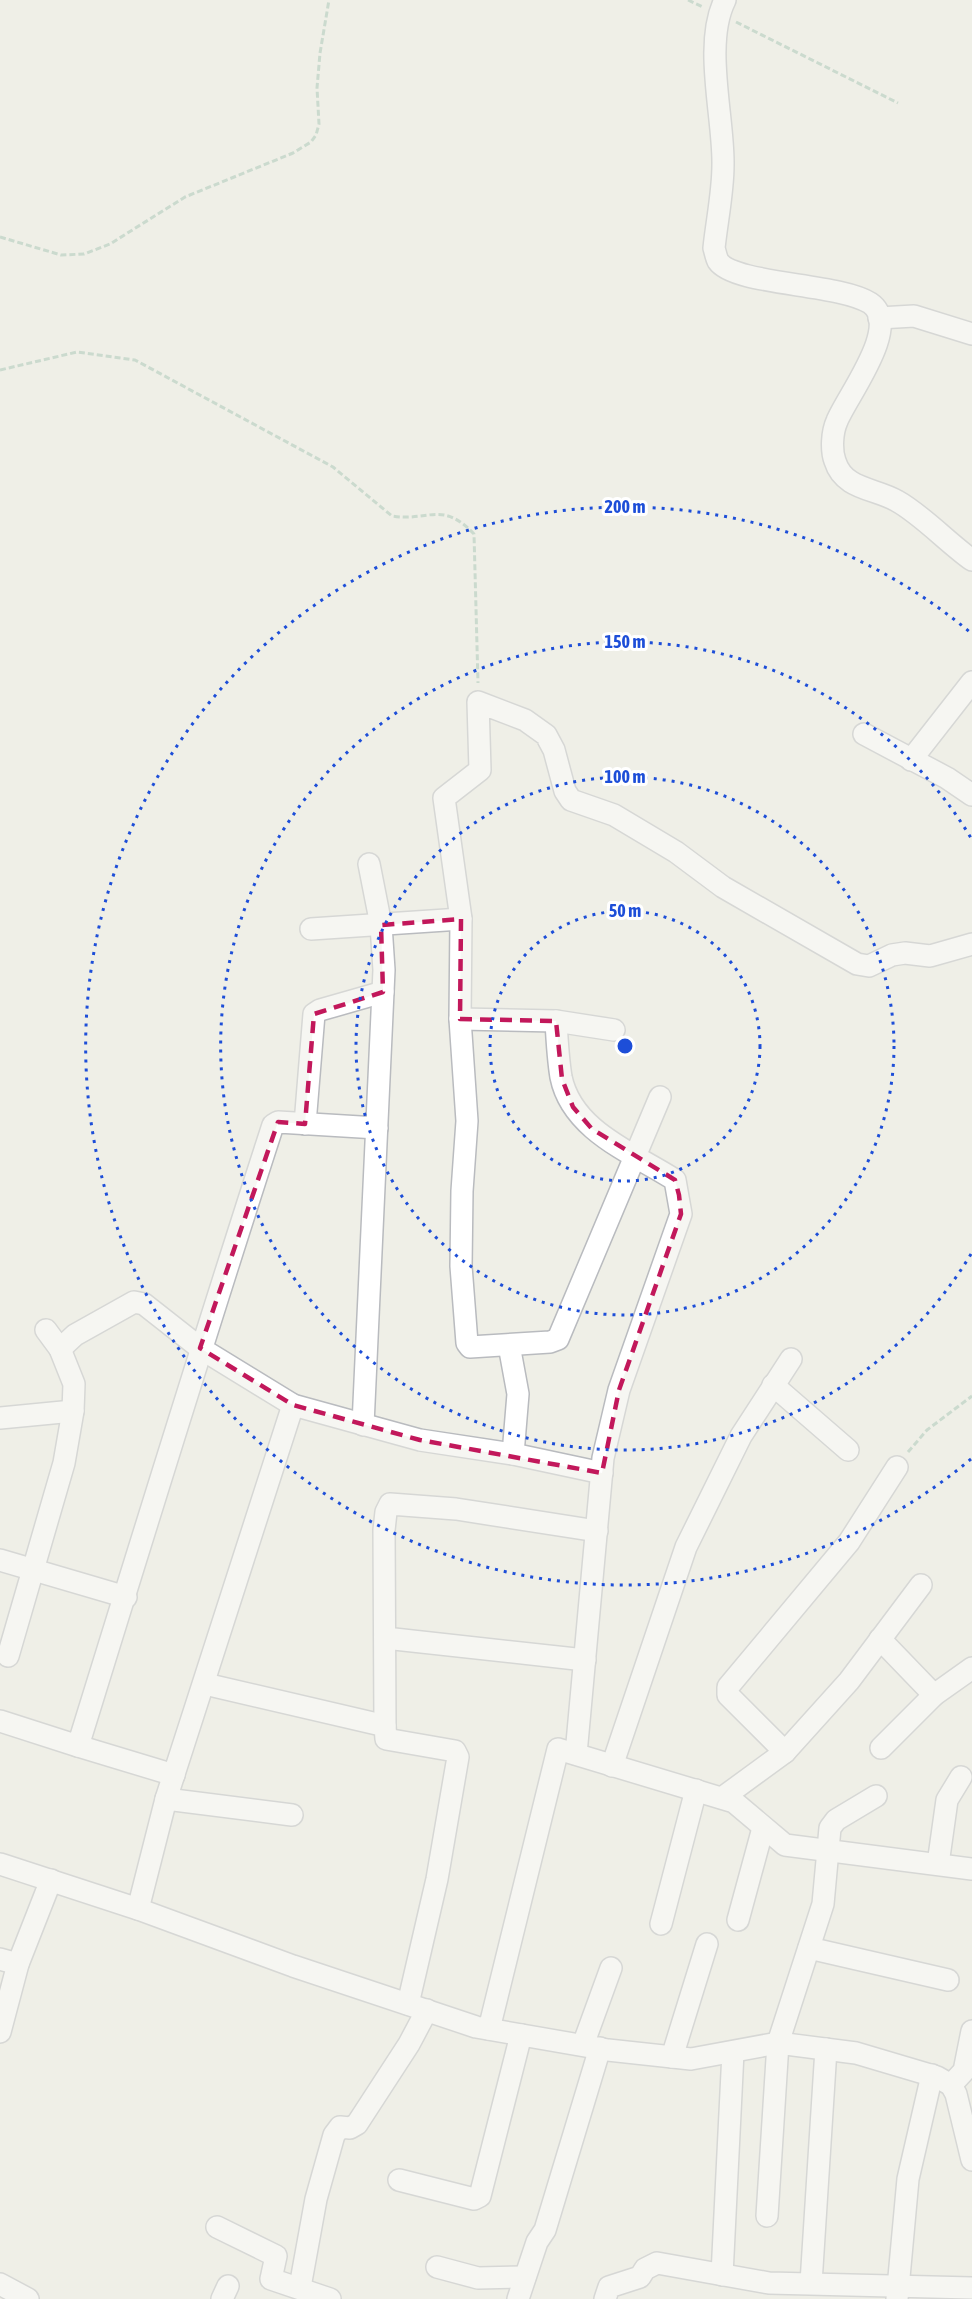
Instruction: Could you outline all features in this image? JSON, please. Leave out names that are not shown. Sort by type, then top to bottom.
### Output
[{"type":"street","points":[[722,7],[717,26],[716,100],[723,164],[714,248],[717,260],[726,268],[764,278],[824,288],[868,302],[875,308],[879,318],[876,346],[836,424],[833,448],[835,463],[843,477],[853,485],[898,501],[972,560]]},
{"type":"street","points":[[879,318],[914,316],[972,334]]},
{"type":"street","points":[[911,760],[972,682]]},
{"type":"street","points":[[660,1097],[558,1339],[549,1342],[470,1347],[467,1343],[461,1266],[462,1191],[467,1121],[460,1019],[461,919],[444,798],[480,770],[478,702],[525,720],[546,735],[554,750],[565,791],[571,800],[614,815],[676,852],[723,887],[857,964],[869,966],[892,955],[905,953],[930,956],[972,944]]},
{"type":"street","points":[[864,735],[947,778],[972,795]]},
{"type":"street","points":[[363,1425],[383,992],[381,925],[369,864]]},
{"type":"street","points":[[311,929],[461,919]]},
{"type":"street","points":[[305,1124],[314,1014],[320,1010],[383,992]]},
{"type":"street","points":[[460,1019],[556,1021],[614,1030]]},
{"type":"street","points":[[556,1021],[562,1079],[573,1107],[592,1129],[675,1180],[681,1214],[619,1390],[602,1473],[576,1754]]},
{"type":"street","points":[[78,1746],[126,1597],[200,1348],[273,1125],[278,1122],[377,1128]]},
{"type":"street","points":[[60,1349],[75,1335],[134,1302],[144,1305],[200,1348],[293,1405],[420,1440],[513,1454],[602,1473]]},
{"type":"street","points":[[8,1656],[64,1463],[73,1412],[74,1384],[60,1349],[46,1330]]},
{"type":"street","points":[[509,1345],[518,1394],[513,1454]]},
{"type":"street","points":[[612,1766],[686,1547],[741,1436],[791,1359]]},
{"type":"street","points":[[773,1385],[848,1450]]},
{"type":"street","points":[[138,1909],[166,1799],[205,1684],[293,1405]]},
{"type":"street","points":[[0,1418],[73,1412]]},
{"type":"street","points":[[785,1752],[728,1695],[728,1688],[849,1542],[897,1467]]},
{"type":"street","points":[[300,2287],[316,2199],[334,2135],[340,2127],[350,2128],[357,2124],[409,2044],[458,1757],[455,1751],[387,1738],[385,1726],[384,1530],[386,1512],[390,1504],[456,1509],[597,1531]]},
{"type":"street","points":[[0,1560],[126,1597]]},
{"type":"street","points":[[722,1798],[785,1752],[849,1681],[921,1585]]},
{"type":"street","points":[[385,1638],[585,1660]]},
{"type":"street","points":[[880,1640],[934,1695]]},
{"type":"street","points":[[881,1748],[934,1695],[972,1668]]},
{"type":"street","points":[[205,1684],[385,1726]]},
{"type":"street","points":[[0,1721],[174,1775]]},
{"type":"street","points":[[489,2029],[558,1749],[734,1802],[785,1845],[972,1869]]},
{"type":"street","points":[[938,1864],[947,1800],[961,1777]]},
{"type":"street","points":[[661,1924],[696,1790]]},
{"type":"street","points":[[767,2217],[778,2043],[823,1904],[830,1828],[836,1820],[876,1796]]},
{"type":"street","points":[[166,1799],[292,1815]]},
{"type":"street","points":[[738,1920],[763,1828]]},
{"type":"street","points":[[0,1864],[138,1909],[417,2007],[489,2029],[591,2047],[691,2060],[778,2043],[856,2053],[941,2080],[957,2094],[968,2130],[972,2160]]},
{"type":"street","points":[[0,2032],[9,1962],[51,1880]]},
{"type":"street","points":[[672,2057],[707,1944]]},
{"type":"street","points":[[809,1948],[948,1980]]},
{"type":"street","points":[[518,2299],[537,2242],[545,2230],[611,1968]]},
{"type":"street","points":[[941,2080],[964,2071],[972,2031]]},
{"type":"street","points":[[399,2180],[474,2199],[480,2196],[521,2035]]},
{"type":"street","points":[[811,2283],[826,2049]]},
{"type":"street","points":[[722,2276],[733,2052]]},
{"type":"street","points":[[897,2292],[908,2179],[941,2080]]},
{"type":"street","points":[[217,2227],[276,2256],[271,2279],[330,2299]]},
{"type":"street","points":[[605,2299],[609,2287],[640,2277],[645,2269],[657,2263],[769,2283],[811,2283],[897,2292],[972,2288]]},
{"type":"street","points":[[437,2267],[478,2278],[525,2277]]},
{"type":"street","points":[[0,2284],[28,2299]]},
{"type":"path","points":[[0,237],[61,255],[84,254],[110,243],[185,197],[293,153],[311,142],[319,124],[317,88],[329,0]]},
{"type":"path","points":[[688,0],[722,7],[898,103]]},
{"type":"path","points":[[0,370],[77,352],[135,360],[333,467],[392,516],[402,518],[440,515],[459,519],[474,534],[478,702]]},
{"type":"path","points":[[897,1467],[927,1430],[972,1396]]},
{"type":"highlighted area","points":[[461,919],[460,1019],[556,1021],[562,1079],[573,1107],[592,1129],[675,1180],[679,1195],[681,1214],[619,1390],[602,1473],[420,1440],[293,1405],[200,1348],[278,1122],[305,1124],[314,1014],[383,992],[381,925]]}]
